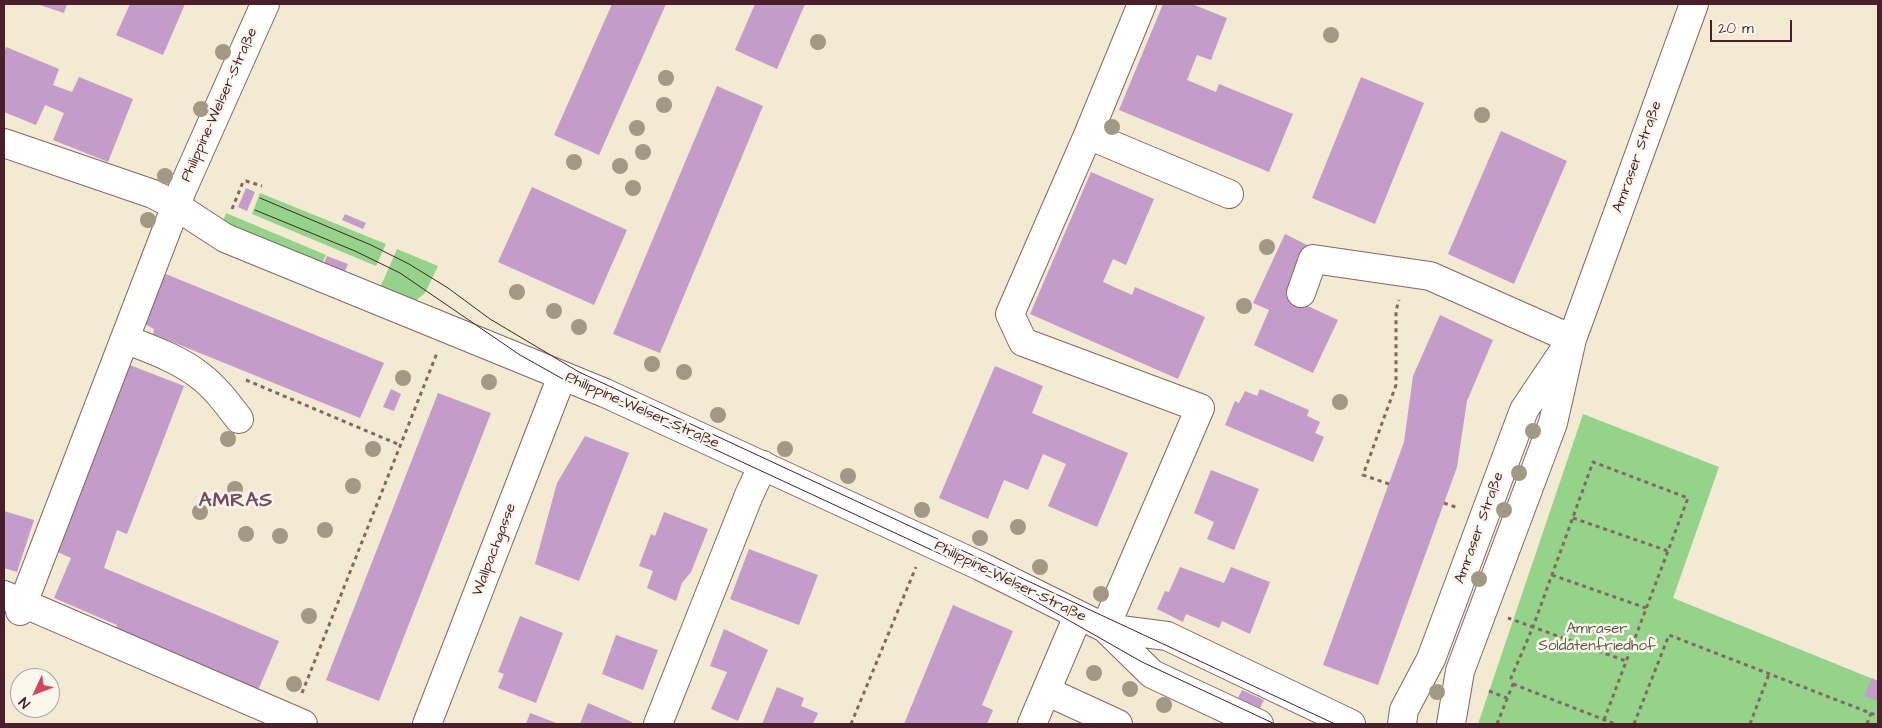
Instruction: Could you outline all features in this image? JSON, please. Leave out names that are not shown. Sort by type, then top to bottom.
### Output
[{"type":"street","name":"Philippine-Welser-Straße","points":[[176,206],[265,4]]},
{"type":"street","points":[[1105,628],[1200,408],[1023,342],[1010,314],[1088,135],[1142,4]]},
{"type":"street","name":"Amraser Straße","points":[[1451,724],[1460,671],[1553,423],[1572,339],[1694,4]]},
{"type":"street","points":[[1088,135],[1229,194]]},
{"type":"street","name":"Philippine-Welser-Straße","points":[[4,143],[153,194],[176,206],[225,238],[605,393],[927,541],[1105,628],[1168,636],[1350,724]]},
{"type":"street","points":[[176,206],[125,339],[16,603],[297,722]]},
{"type":"street","points":[[1301,293],[1313,259],[1430,276],[1572,339]]},
{"type":"street","points":[[125,339],[171,358],[199,375],[219,393],[239,419]]},
{"type":"street","name":"Amraser Straße","points":[[1402,724],[1404,710],[1431,659],[1524,410],[1572,339]]},
{"type":"street","name":"Wallpachgasse","points":[[427,724],[562,376]]},
{"type":"street","points":[[658,724],[749,495],[763,465]]},
{"type":"street","points":[[1476,539],[1504,551]]},
{"type":"street","points":[[1032,724],[1078,616]]},
{"type":"street","name":"Philippine-Welser-Straße","points":[[1105,628],[1152,674],[1259,724]]},
{"type":"street","points":[[1046,690],[1118,724]]},
{"type":"path","points":[[231,211],[243,182],[246,181],[262,186]]},
{"type":"path","points":[[1389,484],[1363,475],[1396,385],[1396,311],[1406,273]]},
{"type":"path","points":[[297,722],[400,445],[447,329]]},
{"type":"path","points":[[245,380],[400,445]]},
{"type":"path","points":[[1604,720],[1688,498],[1593,462],[1533,627],[1510,678],[1513,684],[1604,720],[1616,724]]},
{"type":"path","points":[[1573,518],[1668,551]]},
{"type":"path","points":[[851,724],[927,541]]},
{"type":"path","points":[[1552,575],[1646,608]]},
{"type":"path","points":[[1533,627],[1626,661]]},
{"type":"path","points":[[1634,724],[1668,635],[1878,716]]},
{"type":"path","points":[[1750,724],[1769,674]]},
{"type":"path","points":[[1497,724],[1513,684]]},
{"type":"path","points":[[1489,691],[1507,698]]},
{"type":"path","points":[[1867,724],[1871,713]]},
{"type":"green space","points":[[260,193],[386,244],[376,266],[252,214]]},
{"type":"green space","points":[[226,213],[326,255],[322,264],[229,226],[224,219]]},
{"type":"green space","points":[[397,249],[438,266],[425,293],[414,302],[380,288]]},
{"type":"green space","name":"Amraser Soldatenfriedhof","points":[[1583,414],[1719,467],[1673,598],[1878,681],[1878,724],[1478,724]]},
{"type":"building","points":[[37,4],[67,4],[64,13]]},
{"type":"building","points":[[130,4],[185,4],[163,55],[116,35]]},
{"type":"building","points":[[612,4],[666,4],[599,155],[554,135]]},
{"type":"building","points":[[755,4],[805,4],[777,69],[735,50]]},
{"type":"building","points":[[1163,4],[1192,4],[1227,18],[1211,60],[1197,55],[1187,80],[1216,92],[1219,84],[1293,114],[1269,172],[1119,110]]},
{"type":"building","points":[[6,47],[59,69],[53,85],[72,92],[79,77],[133,99],[108,162],[53,140],[64,113],[45,105],[36,125],[4,112],[4,54]]},
{"type":"building","points":[[1361,77],[1424,103],[1375,224],[1312,198]]},
{"type":"building","points":[[717,86],[763,106],[660,353],[613,334]]},
{"type":"building","points":[[1501,131],[1567,161],[1514,284],[1448,254]]},
{"type":"building","points":[[1091,172],[1154,199],[1126,265],[1113,259],[1103,282],[1132,295],[1135,287],[1205,317],[1178,379],[1030,314]]},
{"type":"building","points":[[532,187],[627,230],[594,305],[498,262]]},
{"type":"building","points":[[246,188],[255,192],[247,211],[238,207]]},
{"type":"building","points":[[345,214],[366,223],[363,229],[342,220]]},
{"type":"building","points":[[1285,234],[1309,246],[1286,296],[1338,320],[1313,373],[1254,345],[1269,310],[1253,303]]},
{"type":"building","points":[[327,256],[348,264],[345,271],[324,263]]},
{"type":"building","points":[[161,272],[384,363],[360,418],[153,334],[154,329],[141,322]]},
{"type":"building","points":[[1440,315],[1493,340],[1467,401],[1457,467],[1378,685],[1323,665],[1404,442],[1413,376]]},
{"type":"building","points":[[127,364],[184,386],[127,534],[117,530],[104,568],[279,641],[256,695],[114,634],[117,625],[54,598],[71,558],[53,550]]},
{"type":"building","points":[[995,366],[1043,386],[1032,413],[1128,453],[1097,527],[1048,506],[1066,464],[1043,454],[1028,490],[1004,480],[988,519],[939,498]]},
{"type":"building","points":[[391,389],[401,394],[394,411],[383,407]]},
{"type":"building","points":[[1260,389],[1309,410],[1307,416],[1320,422],[1315,433],[1324,437],[1313,462],[1225,425],[1235,401],[1239,403],[1245,391],[1257,396]]},
{"type":"building","points":[[438,393],[491,413],[379,701],[326,680]]},
{"type":"building","points":[[585,436],[629,453],[579,581],[535,564],[557,483]]},
{"type":"building","points":[[1211,470],[1259,489],[1234,550],[1207,539],[1214,522],[1194,513]]},
{"type":"building","points":[[4,511],[34,520],[17,572],[4,568]]},
{"type":"building","points":[[664,512],[708,529],[691,572],[682,583],[676,601],[647,588],[653,571],[639,566],[651,534],[655,536]]},
{"type":"building","points":[[749,549],[818,575],[799,625],[730,599]]},
{"type":"building","points":[[1180,567],[1224,583],[1231,567],[1270,582],[1250,634],[1222,621],[1219,628],[1186,614],[1183,622],[1157,609],[1165,591],[1169,592]]},
{"type":"building","points":[[953,605],[1013,631],[982,705],[993,710],[987,724],[904,724]]},
{"type":"building","points":[[520,616],[563,633],[536,703],[498,688],[504,674],[498,672]]},
{"type":"building","points":[[724,629],[768,650],[738,721],[711,709],[727,672],[710,666]]},
{"type":"building","points":[[616,635],[658,650],[643,690],[602,674]]},
{"type":"building","points":[[1872,678],[1878,681],[1878,701],[1864,696]]},
{"type":"building","points":[[777,687],[804,698],[801,706],[818,713],[813,724],[762,724]]},
{"type":"building","points":[[1242,690],[1264,700],[1260,708],[1238,698]]},
{"type":"building","points":[[588,703],[632,722],[631,724],[580,724]]},
{"type":"building","points":[[530,713],[559,724],[526,724]]},
{"type":"tram line","points":[[260,198],[371,245],[409,264],[448,288],[490,319],[579,372],[1335,724]]},
{"type":"tram line","points":[[255,210],[355,251],[400,273],[520,355],[561,378],[1005,584],[1142,662],[1275,724]]},
{"type":"district","name":"AMRAS","points":[[236,502]]}]
